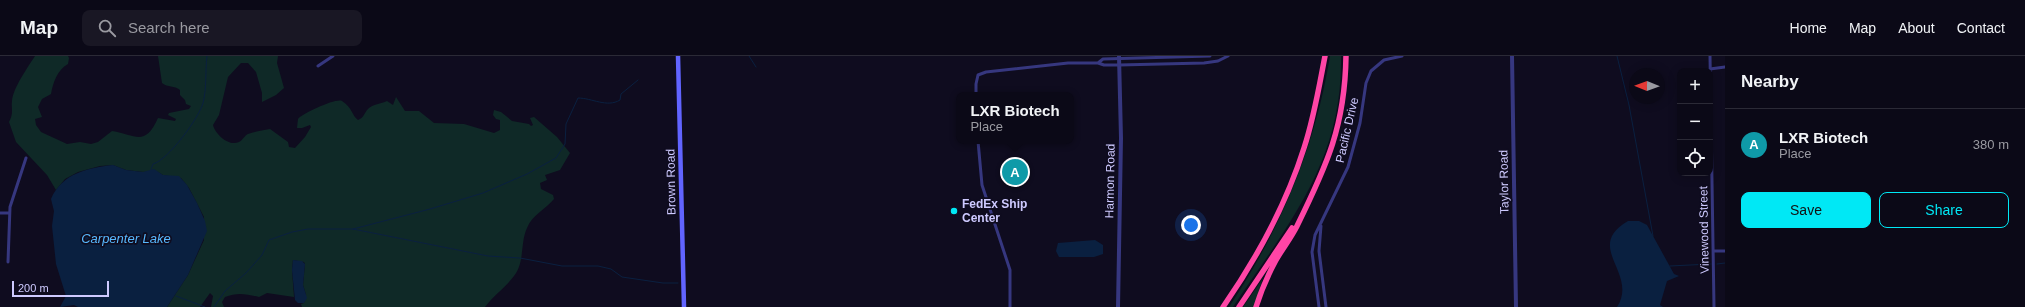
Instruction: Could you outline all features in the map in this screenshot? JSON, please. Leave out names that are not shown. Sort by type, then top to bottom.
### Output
[{"type":"highway","points":[[1223,307],[1245,276],[1277,216],[1304,148],[1317,97],[1325,56]]},
{"type":"highway","points":[[1239,307],[1303,211],[1317,186],[1333,146],[1342,113],[1346,84],[1346,56]]},
{"type":"highway","points":[[1256,307],[1268,276],[1296,227],[1303,211]]},
{"type":"main road","name":"Brown Road","points":[[678,56],[684,307]]},
{"type":"street","points":[[318,66],[333,56]]},
{"type":"street","points":[[1098,62],[1103,59],[1119,58],[1210,56]]},
{"type":"street","points":[[976,92],[978,75],[986,72],[1056,63],[1098,62],[1104,65],[1119,65],[1204,63],[1218,61],[1228,56]]},
{"type":"street","name":"Pacific Drive","points":[[1319,307],[1312,252],[1315,236],[1348,167],[1360,122],[1366,83],[1371,71],[1384,60],[1402,56]]},
{"type":"street","name":"Taylor Road","points":[[1512,56],[1516,307]]},
{"type":"street","name":"Vinewood Street","points":[[1710,56],[1710,68]]},
{"type":"street","name":"Harmon Road","points":[[1118,307],[1121,138],[1119,58]]},
{"type":"street","points":[[1713,69],[1725,68]]},
{"type":"street","name":"Vinewood Street","points":[[1711,104],[1714,307]]},
{"type":"street","points":[[978,144],[982,185],[1010,270],[1010,307]]},
{"type":"street","points":[[8,262],[9,213],[26,158]]},
{"type":"street","points":[[0,213],[9,213]]},
{"type":"street","name":"Pacific Drive","points":[[1321,224],[1319,251],[1326,307]]},
{"type":"street","points":[[1713,251],[1725,251]]},
{"type":"green space","points":[[35,56],[68,56],[69,58],[68,64],[56,77],[51,94],[42,99],[38,107],[42,117],[35,119],[36,125],[41,132],[67,144],[80,142],[91,144],[98,142],[112,131],[139,137],[144,136],[149,133],[158,118],[175,121],[176,119],[168,115],[169,113],[189,109],[191,106],[186,104],[185,100],[180,95],[180,90],[166,86],[162,83],[158,56],[278,56],[277,63],[284,88],[276,95],[262,102],[262,93],[256,72],[248,63],[241,63],[228,77],[219,115],[213,125],[216,132],[223,139],[231,143],[235,143],[239,142],[248,134],[270,129],[288,142],[289,147],[295,148],[305,137],[311,127],[310,125],[297,128],[298,119],[301,116],[327,104],[342,101],[348,106],[358,120],[362,118],[372,106],[387,101],[393,105],[396,97],[405,111],[419,111],[434,123],[464,124],[494,133],[500,130],[500,120],[496,119],[493,115],[494,110],[501,112],[512,121],[529,124],[531,126],[533,125],[530,118],[534,117],[557,137],[570,153],[560,170],[545,175],[547,180],[540,183],[541,189],[553,195],[554,199],[529,223],[525,234],[520,265],[517,271],[485,307],[302,307],[301,304],[304,303],[306,295],[303,285],[305,264],[304,262],[293,260],[292,270],[294,297],[267,293],[259,297],[246,294],[234,294],[225,297],[222,302],[224,307],[211,307],[213,296],[210,293],[200,307],[167,307],[188,275],[204,240],[204,217],[189,188],[181,178],[163,175],[156,171],[143,172],[126,170],[113,165],[100,166],[78,172],[65,179],[56,190],[47,175],[16,142],[9,122],[15,90]]},
{"type":"green space","points":[[1330,56],[1341,56],[1339,94],[1333,128],[1322,160],[1292,219],[1233,307],[1229,307],[1264,248],[1293,187],[1305,156],[1315,123]]},
{"type":"green space","points":[[1263,278],[1254,307],[1243,307]]},
{"type":"water","name":"Carpenter Lake","points":[[113,165],[126,170],[143,172],[154,169],[163,175],[179,176],[187,185],[205,221],[207,231],[188,275],[167,307],[78,307],[74,305],[60,307],[66,296],[56,264],[52,226],[54,211],[51,199],[62,183],[77,173]]},
{"type":"water","points":[[1628,221],[1639,221],[1647,225],[1674,274],[1679,276],[1667,281],[1660,305],[1663,307],[1617,307],[1622,295],[1622,283],[1611,251],[1610,241],[1616,231]]},
{"type":"water","points":[[1095,240],[1103,245],[1103,254],[1094,257],[1059,257],[1056,251],[1058,243]]},
{"type":"water","points":[[293,260],[302,261],[305,264],[303,285],[307,298],[304,303],[298,303],[295,300],[292,270]]},
{"type":"waterway","points":[[150,172],[153,164],[167,155],[182,138],[200,110],[205,91],[207,56]]},
{"type":"waterway","points":[[749,56],[756,67]]},
{"type":"waterway","points":[[1617,56],[1629,105],[1653,236]]},
{"type":"waterway","points":[[353,229],[430,209],[483,193],[527,174],[556,158],[565,144],[566,124],[578,98],[605,103],[615,102],[620,100],[621,94],[638,80]]},
{"type":"waterway","points":[[214,307],[225,291],[246,273],[262,255],[269,240],[292,232],[308,229],[353,229],[488,256],[520,258],[562,266],[598,266],[611,269],[622,277],[663,283],[678,283]]},
{"type":"waterway","points":[[1717,264],[1725,263]]},
{"type":"waterway","points":[[1670,266],[1711,264]]},
{"type":"waterway","points":[[176,296],[205,307]]},
{"type":"place","name":"LXR Biotech","points":[[1015,172]]},
{"type":"place","name":"FedEx Ship Center","points":[[954,211]]}]
